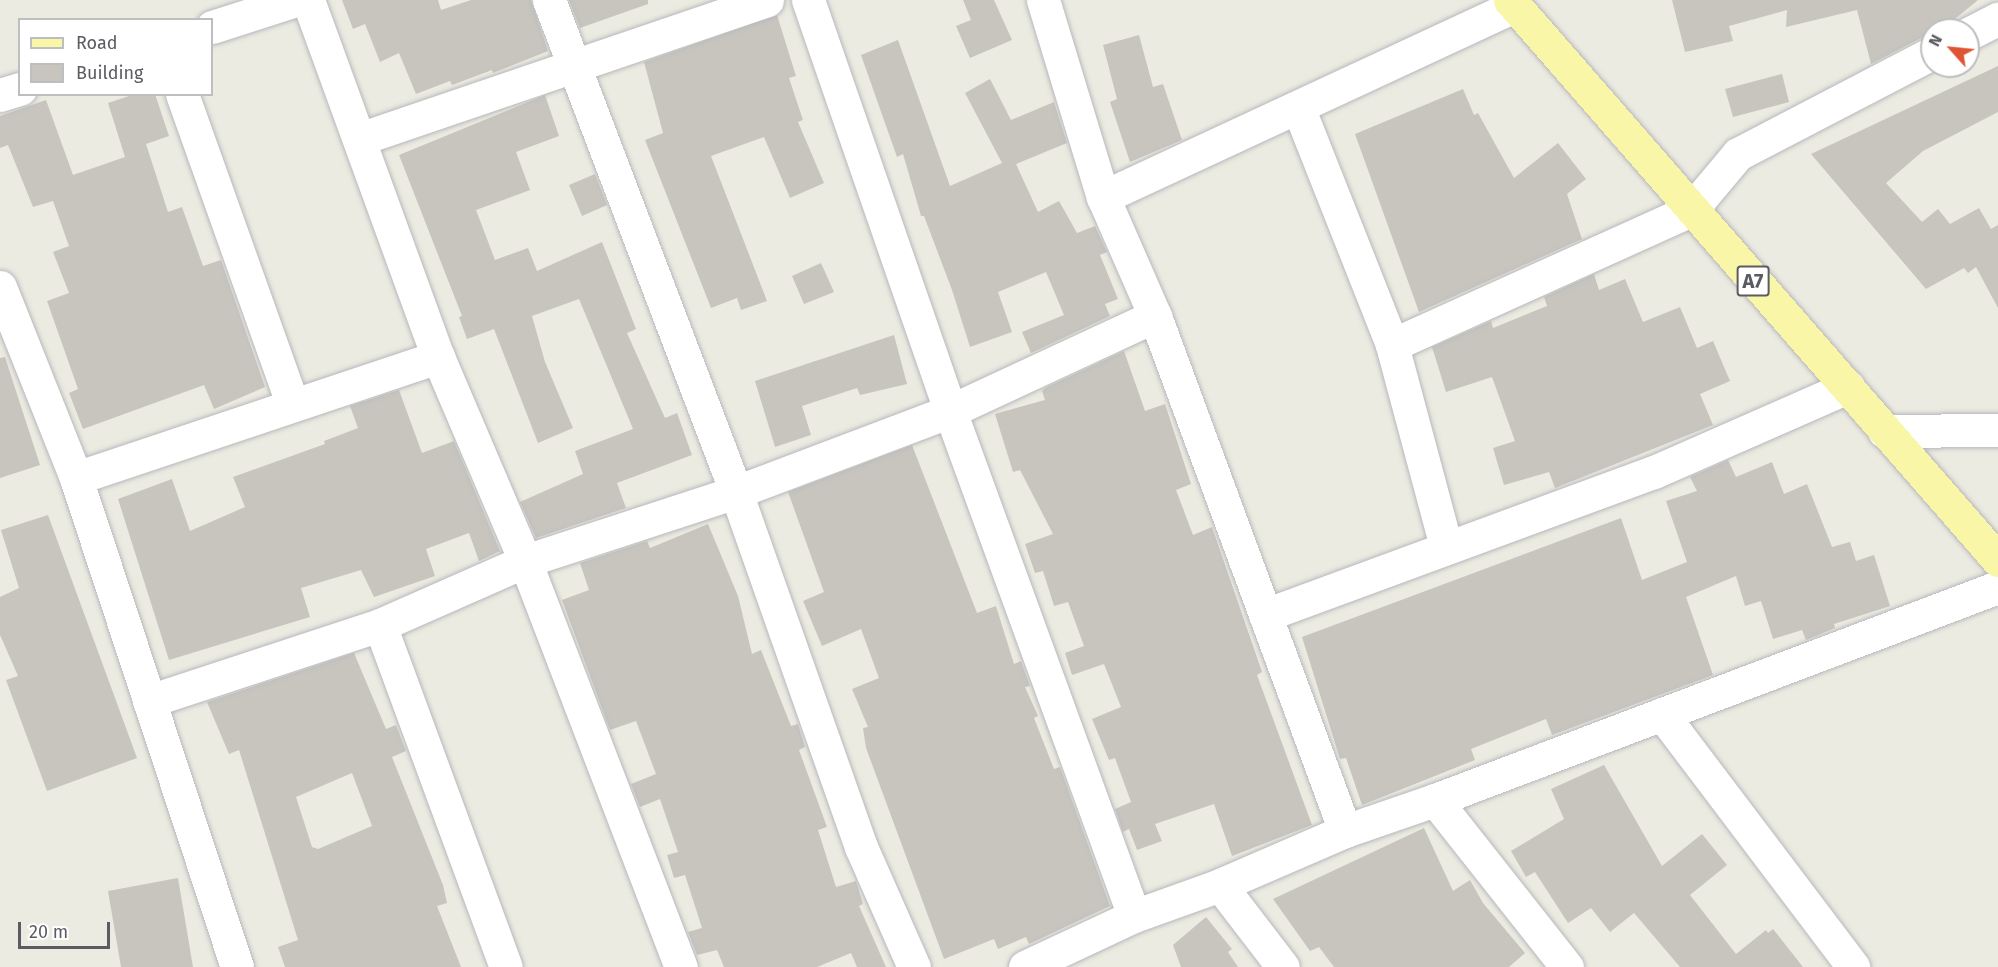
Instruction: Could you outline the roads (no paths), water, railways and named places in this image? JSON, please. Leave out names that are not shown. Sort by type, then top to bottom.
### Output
[{"type":"main road","name":"A7","points":[[1512,3],[1998,560]]},
{"type":"street","points":[[213,27],[296,0]]},
{"type":"street","points":[[308,0],[438,357],[525,561],[681,967]]},
{"type":"street","points":[[549,0],[736,492],[861,847],[914,967]]},
{"type":"street","points":[[359,140],[767,0]]},
{"type":"street","points":[[808,0],[950,411],[1134,916]]},
{"type":"street","points":[[1043,0],[1103,197],[1155,316],[1345,831]]},
{"type":"street","points":[[1103,197],[1298,107],[1512,3]]},
{"type":"street","points":[[1980,28],[1998,19]]},
{"type":"street","points":[[1392,345],[1691,210],[1738,154],[1920,59]]},
{"type":"street","points":[[0,95],[18,90]]},
{"type":"street","points":[[183,96],[293,405]]},
{"type":"street","points":[[1298,107],[1392,345],[1446,546]]},
{"type":"street","points":[[0,287],[76,478],[237,967]]},
{"type":"street","points":[[148,701],[380,625],[525,561],[736,492],[950,411],[1155,316]]},
{"type":"street","points":[[76,478],[438,357]]},
{"type":"street","points":[[1264,615],[1446,546],[1654,472],[1848,387]]},
{"type":"street","points":[[1884,431],[1998,430]]},
{"type":"street","points":[[1025,967],[1134,916],[1220,885],[1345,831],[1435,800],[1998,586]]},
{"type":"street","points":[[380,625],[506,967]]},
{"type":"street","points":[[1662,714],[1853,967]]},
{"type":"street","points":[[1435,800],[1567,967]]},
{"type":"street","points":[[1220,885],[1283,967]]}]
